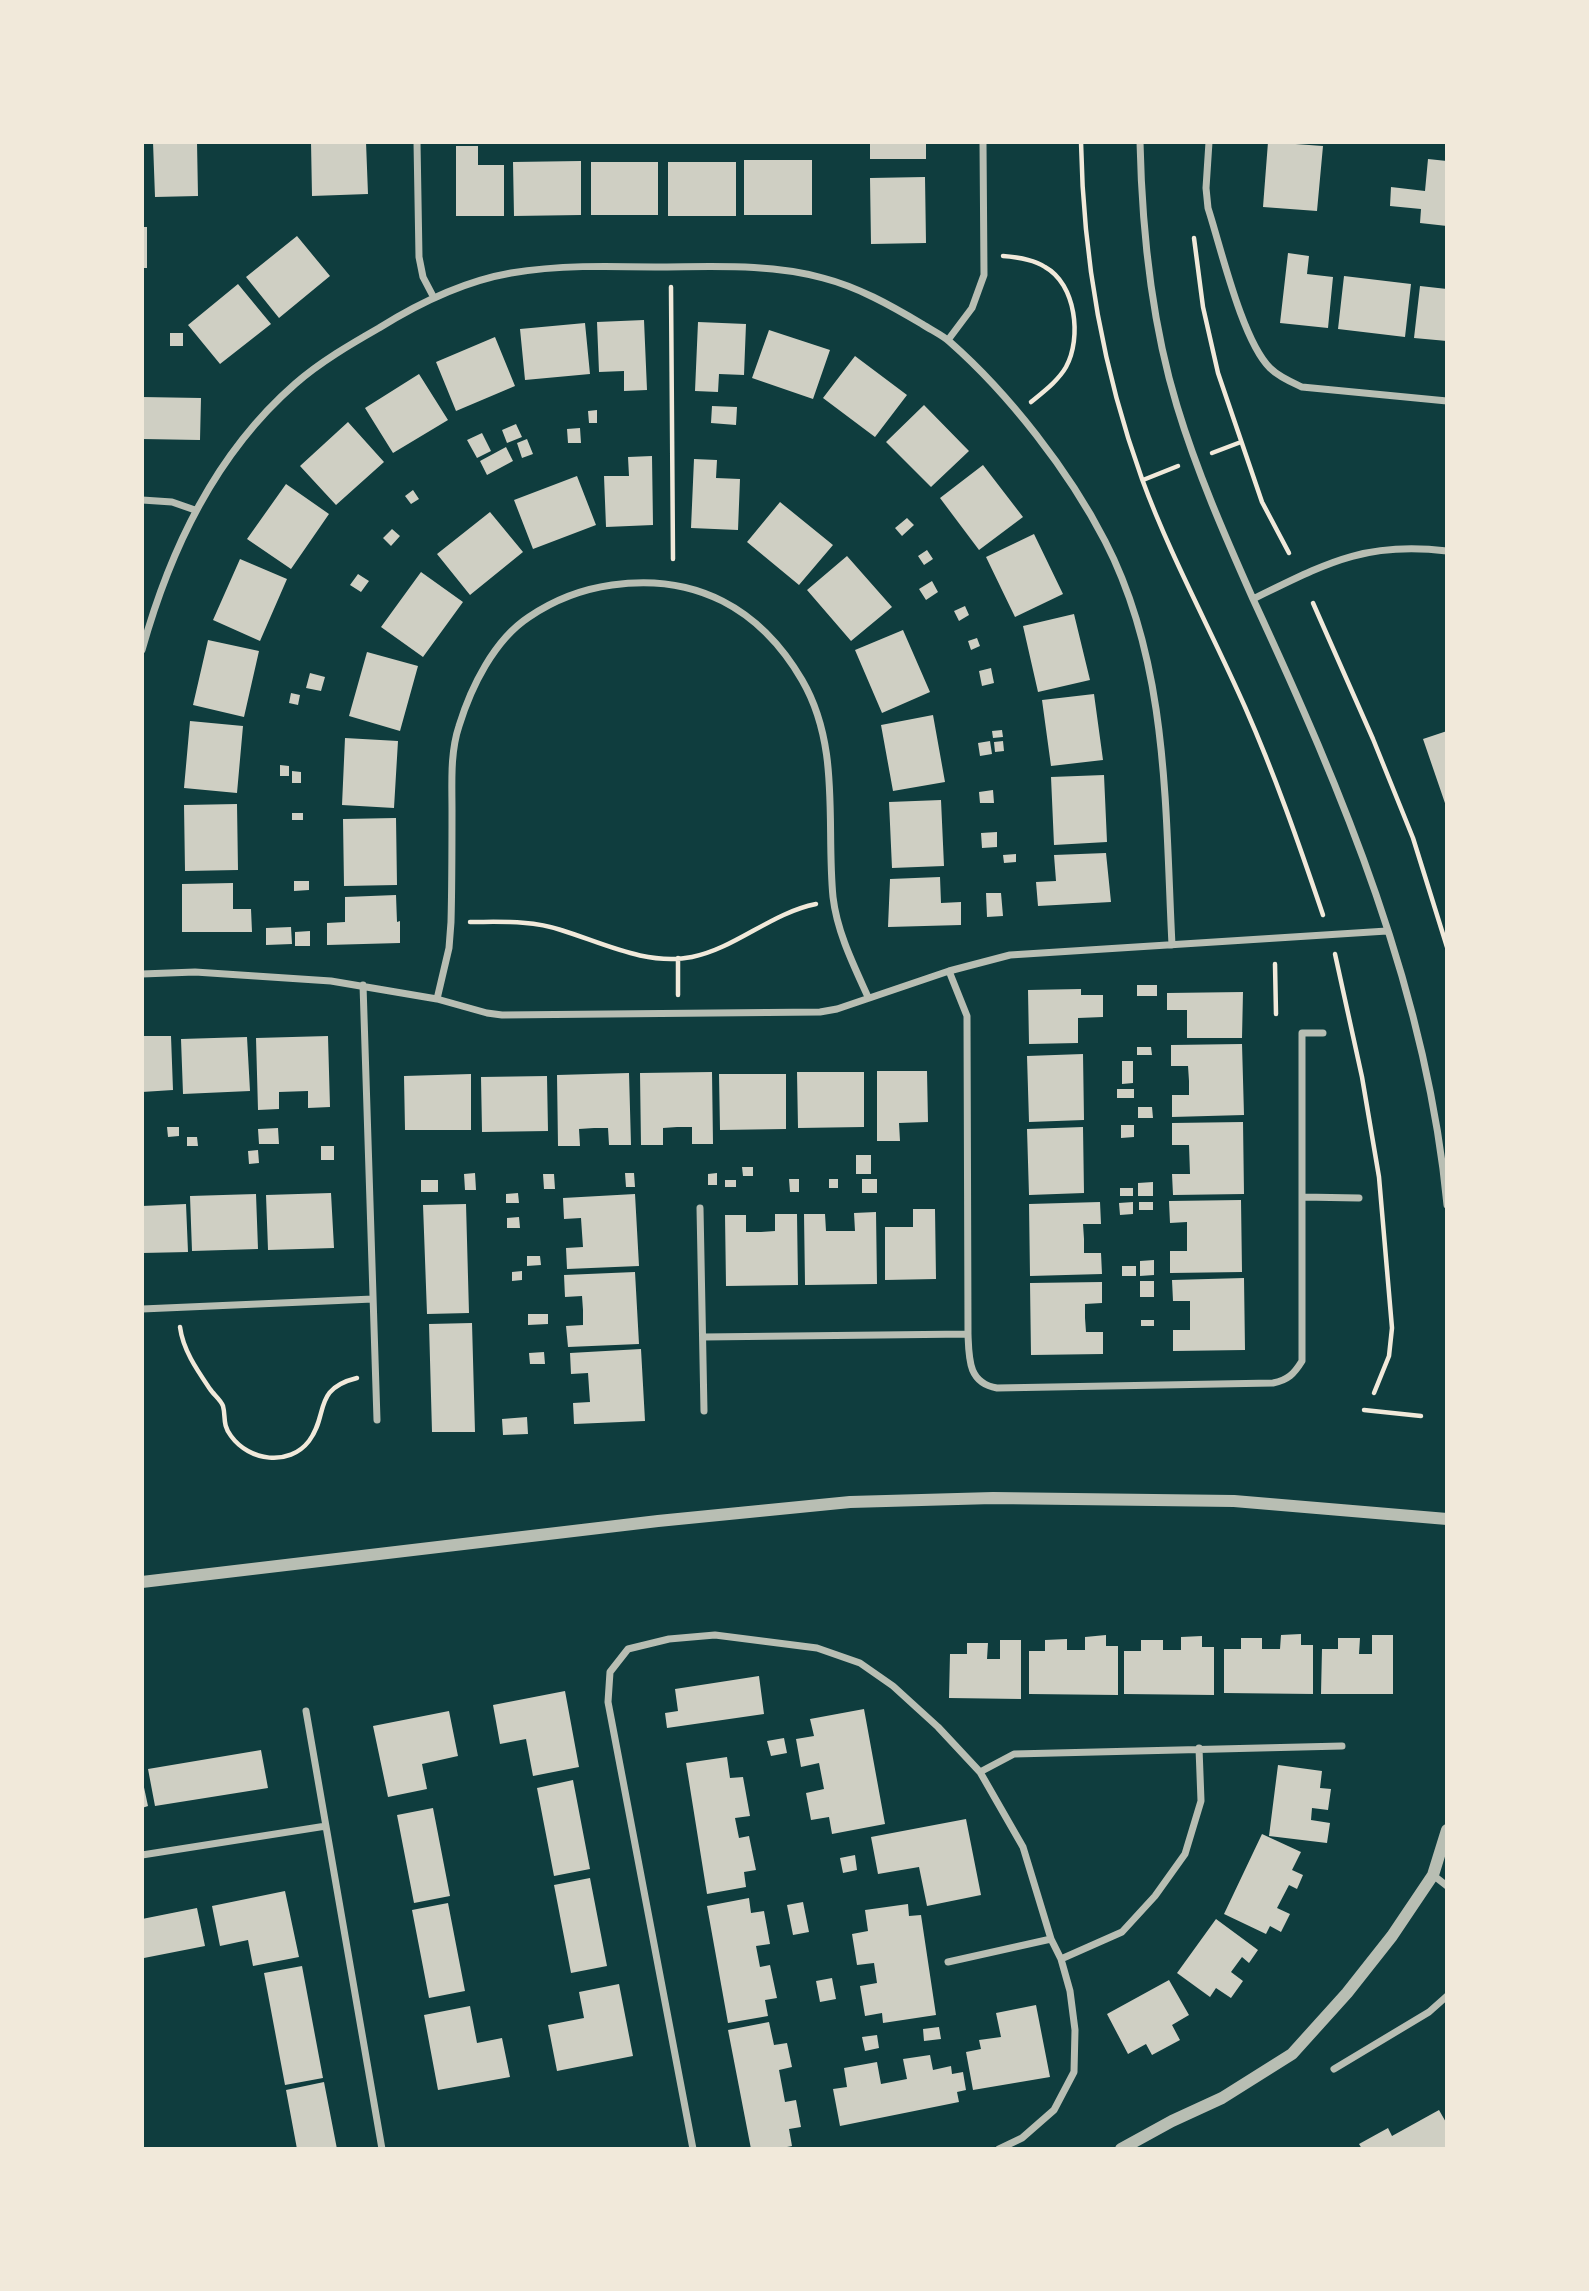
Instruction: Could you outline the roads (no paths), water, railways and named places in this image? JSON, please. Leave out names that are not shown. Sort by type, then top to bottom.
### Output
[{"type":"street","points":[[417,142],[419,257],[423,277],[434,298]]},
{"type":"street","points":[[948,340],[972,308],[984,275],[983,142]]},
{"type":"street","points":[[1140,142],[1144,220],[1156,314],[1176,403],[1222,528],[1338,789],[1368,873],[1402,979],[1425,1073],[1447,1205]]},
{"type":"street","points":[[1209,142],[1206,188],[1208,208],[1250,337],[1269,368],[1302,387],[1447,401]]},
{"type":"street","points":[[142,650],[172,559],[195,510],[221,468],[258,420],[298,382],[358,340],[434,298],[489,278],[535,270],[598,266],[738,267],[821,277],[859,290],[948,340],[1020,413],[1079,494],[1105,541],[1129,592],[1143,638],[1160,734],[1172,945]]},
{"type":"street","points":[[142,500],[172,502],[195,510]]},
{"type":"street","points":[[1253,599],[1326,564],[1359,553],[1397,548],[1447,551]]},
{"type":"street","points":[[437,999],[452,922],[453,755],[458,728],[488,661],[528,617],[568,596],[596,587],[633,582],[673,583],[726,602],[748,617],[789,659],[814,706],[827,752],[834,901],[845,942],[868,997]]},
{"type":"street","points":[[142,974],[250,974],[363,985],[502,1015],[829,1011],[949,971],[1010,955],[1387,931]]},
{"type":"street","points":[[949,971],[967,1016],[968,1357],[978,1381],[997,1388],[1273,1384],[1285,1381],[1295,1373],[1301,1361],[1301,1033],[1323,1033]]},
{"type":"street","points":[[363,985],[377,1420]]},
{"type":"street","points":[[1302,1197],[1359,1198]]},
{"type":"street","points":[[700,1208],[704,1411]]},
{"type":"street","points":[[142,1309],[373,1299]]},
{"type":"street","points":[[703,1337],[968,1334]]},
{"type":"street","points":[[142,1582],[658,1521],[850,1502],[993,1498],[1234,1501],[1447,1519]]},
{"type":"street","points":[[693,2149],[608,1702],[610,1672],[628,1649],[669,1639],[715,1636],[817,1648],[860,1663],[893,1686],[980,1772],[1023,1847],[1070,1991],[1075,2030],[1074,2072],[1054,2110],[1022,2138],[999,2149]]},
{"type":"street","points":[[306,1711],[383,2149]]},
{"type":"street","points":[[980,1772],[1014,1754],[1342,1746]]},
{"type":"street","points":[[1061,1959],[1122,1932],[1155,1896],[1185,1854],[1201,1801],[1199,1748]]},
{"type":"street","points":[[142,1855],[326,1826]]},
{"type":"street","points":[[1121,2149],[1222,2098],[1292,2054],[1347,1993],[1392,1936],[1433,1875],[1447,1830]]},
{"type":"street","points":[[1433,1875],[1447,1886]]},
{"type":"street","points":[[948,1962],[1051,1939]]},
{"type":"street","points":[[1334,2069],[1429,2012],[1447,1996]]}]
